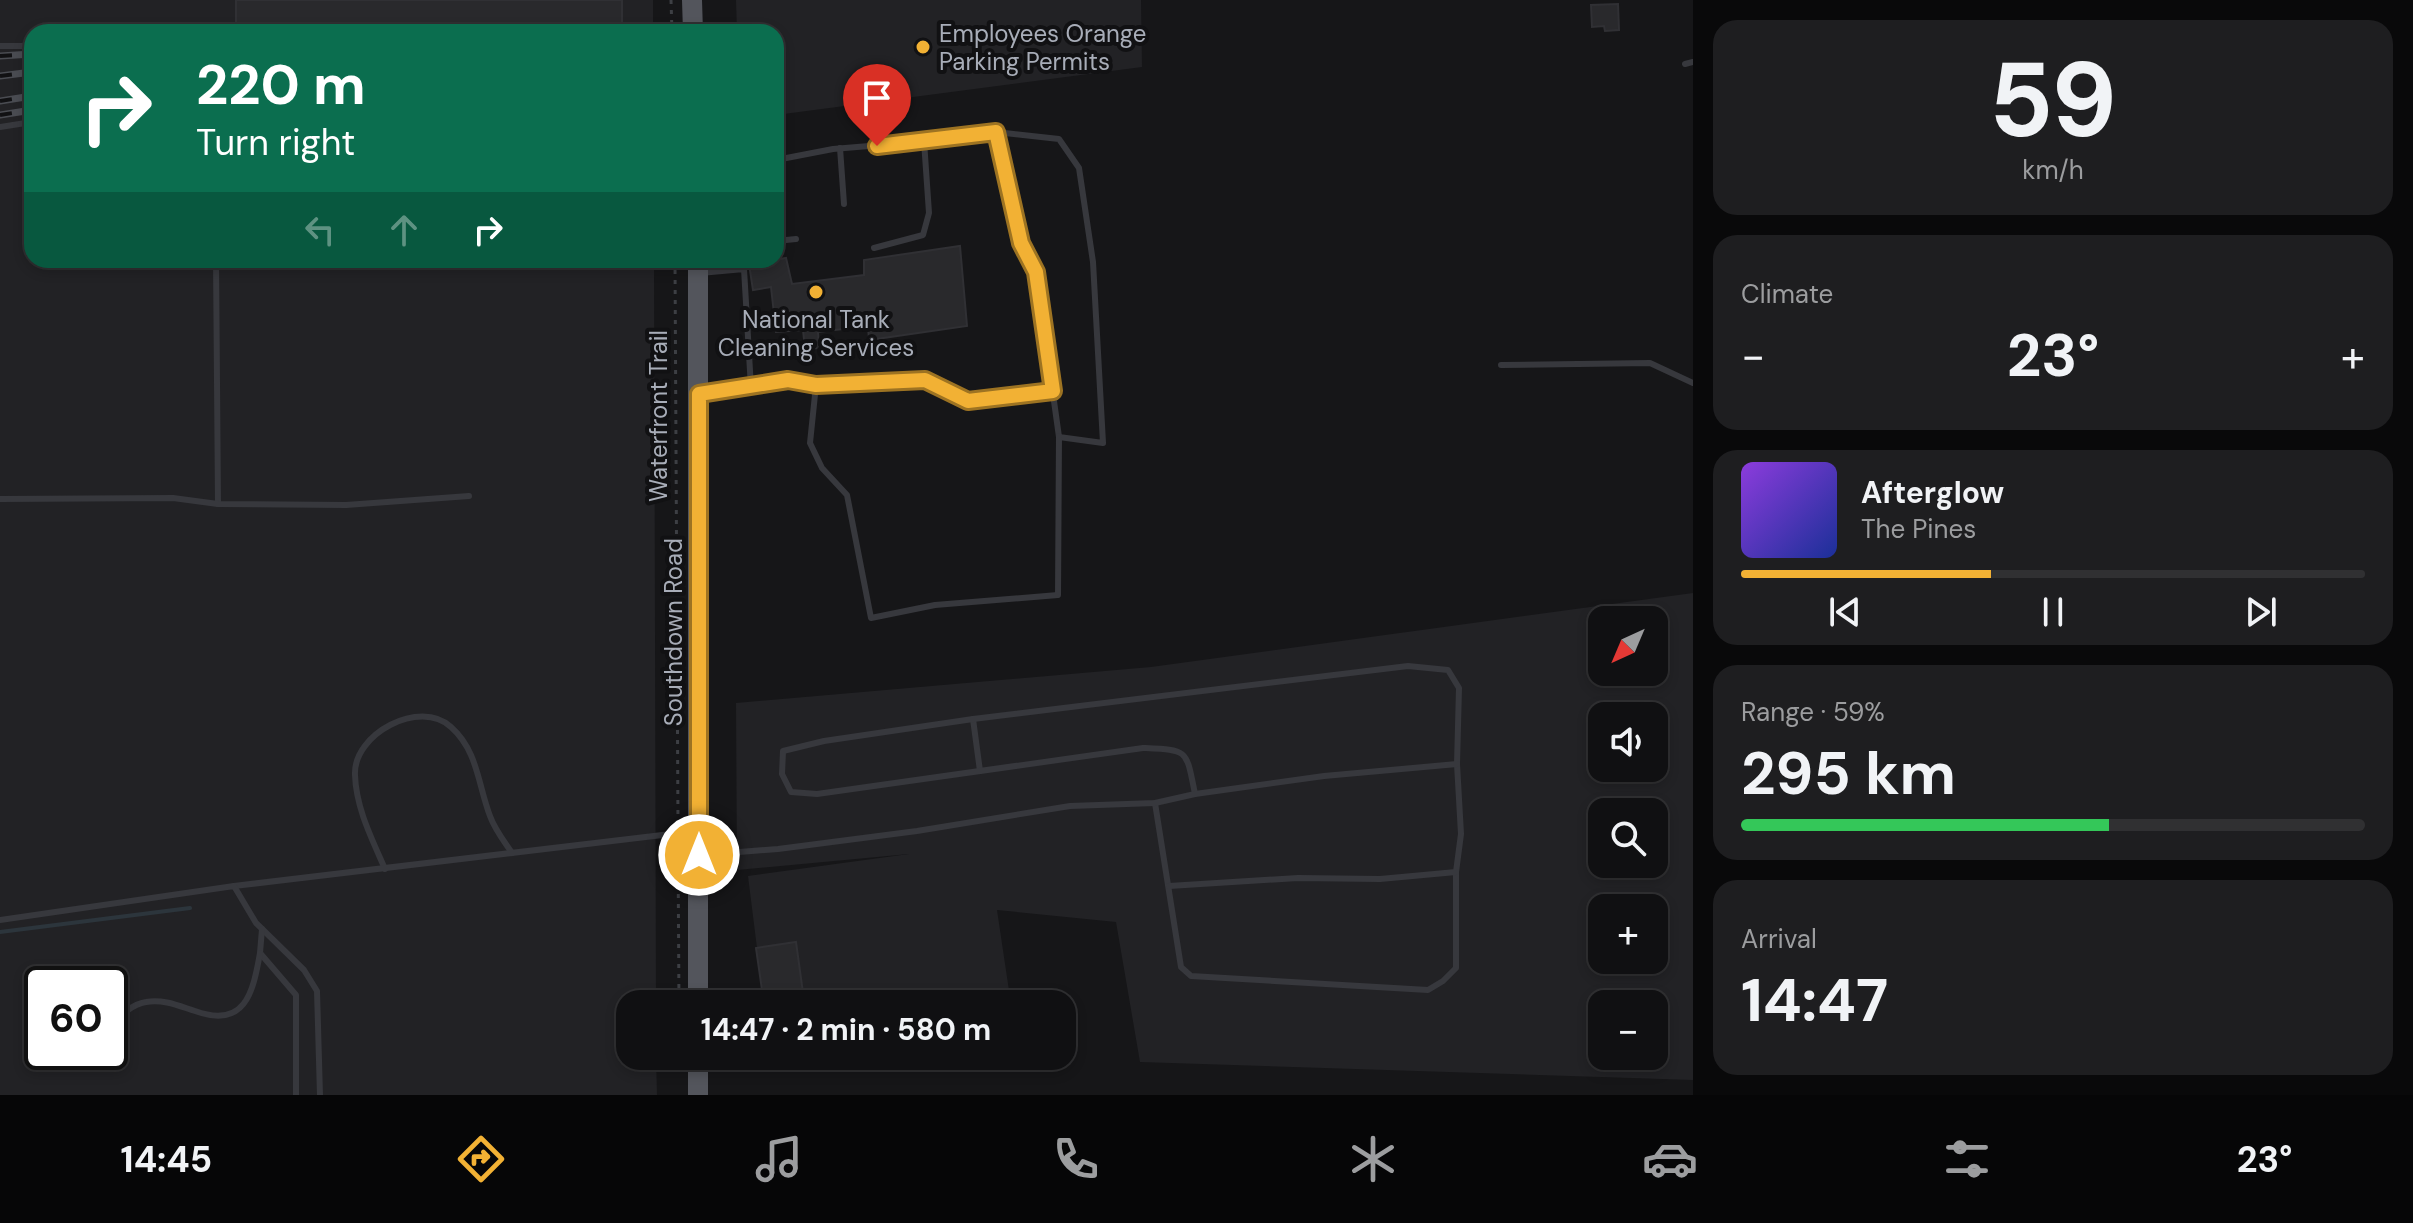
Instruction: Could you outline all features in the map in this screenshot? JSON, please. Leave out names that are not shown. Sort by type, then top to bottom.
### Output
[{"type":"main road","points":[[692,0],[693,24]]},
{"type":"main road","name":"Southdown Road","points":[[698,268],[699,394],[688,831],[699,855],[698,990]]},
{"type":"main road","points":[[698,1070],[698,1095]]},
{"type":"lane","points":[[0,46],[24,46]]},
{"type":"lane","points":[[0,127],[24,123]]},
{"type":"lane","points":[[816,385],[810,443],[822,468],[847,495],[871,618],[935,605],[1058,595],[1059,436],[1053,391],[1036,272],[1021,243],[996,132]]},
{"type":"lane","points":[[784,158],[840,148],[996,132],[1059,139],[1079,168],[1093,262],[1103,443],[1059,436]]},
{"type":"lane","points":[[874,248],[923,235],[929,213],[924,141]]},
{"type":"lane","points":[[840,148],[844,204]]},
{"type":"lane","points":[[784,240],[796,239]]},
{"type":"lane","points":[[216,268],[218,504]]},
{"type":"lane","points":[[729,268],[744,269],[751,388]]},
{"type":"lane","points":[[1501,365],[1650,363],[1693,383]]},
{"type":"lane","points":[[699,394],[788,380],[816,385],[925,380],[968,401],[1053,391]]},
{"type":"lane","points":[[0,499],[173,498],[218,504],[363,504],[469,496]]},
{"type":"lane","points":[[1155,803],[1181,967],[1191,976],[1428,990],[1456,968],[1456,872],[1461,834],[1457,764],[1459,688],[1448,670],[1408,666],[973,719],[824,741],[783,751],[782,774],[791,792],[817,794],[1143,748],[1178,750],[1187,757],[1195,794]]},
{"type":"lane","points":[[385,869],[359,806],[354,774],[357,760],[372,739],[398,722],[413,717],[441,719],[463,739],[480,775],[490,817],[512,853]]},
{"type":"lane","points":[[973,719],[980,771]]},
{"type":"lane","points":[[699,855],[778,849],[917,831],[1070,806],[1155,803],[1195,794],[1324,776],[1457,764]]},
{"type":"lane","points":[[0,920],[234,886],[688,831]]},
{"type":"lane","points":[[1169,886],[1298,878],[1380,879],[1456,872]]},
{"type":"lane","points":[[234,886],[262,929],[304,970],[317,991],[320,1095]]},
{"type":"lane","points":[[128,1011],[147,1002],[168,1002],[205,1015],[230,1014],[245,1003],[251,993],[262,929]]},
{"type":"lane","points":[[260,953],[296,995],[296,1095]]},
{"type":"path","points":[[671,0],[672,24]]},
{"type":"path","name":"Waterfront Trail","points":[[675,268],[688,831],[680,990]]},
{"type":"shaded area","points":[[0,0],[653,0],[653,24],[24,24],[24,268],[654,268],[656,990],[616,990],[616,1070],[656,1070],[657,1095],[0,1095]]},
{"type":"shaded area","name":"Employees Orange Parking Permits","points":[[736,0],[1141,0],[1142,67],[784,114],[784,24],[737,24]]},
{"type":"shaded area","points":[[1693,593],[1693,1080],[1140,1062],[1116,922],[997,910],[1009,990],[762,990],[748,876],[909,854],[737,870],[736,703],[1151,667],[1588,607],[1588,686],[1668,686],[1668,606],[1598,606]]},
{"type":"building","points":[[236,0],[622,0],[622,24],[236,24]]},
{"type":"building","points":[[1618,4],[1619,30],[1605,31],[1604,26],[1592,27],[1591,5]]},
{"type":"building","points":[[960,246],[967,326],[869,340],[868,326],[818,332],[819,348],[805,349],[803,330],[776,332],[771,287],[753,290],[750,268],[784,268],[784,258],[792,284],[864,275],[864,260]]},
{"type":"building","points":[[796,942],[803,990],[762,990],[756,948]]},
{"type":"waterway","points":[[0,932],[190,908]]},
{"type":"railway","points":[[0,56],[24,54]]},
{"type":"railway","points":[[0,76],[24,73]]},
{"type":"railway","points":[[0,101],[24,97]]},
{"type":"railway","points":[[0,115],[24,111]]},
{"type":"place","name":"Employees Orange Parking Permits","points":[[923,47]]},
{"type":"place","name":"National Tank Cleaning Services","points":[[816,292]]},
{"type":"route","points":[[699,855],[699,394],[788,380],[816,385],[925,380],[968,401],[1053,391],[1036,272],[1021,243],[996,132],[877,146]]}]
